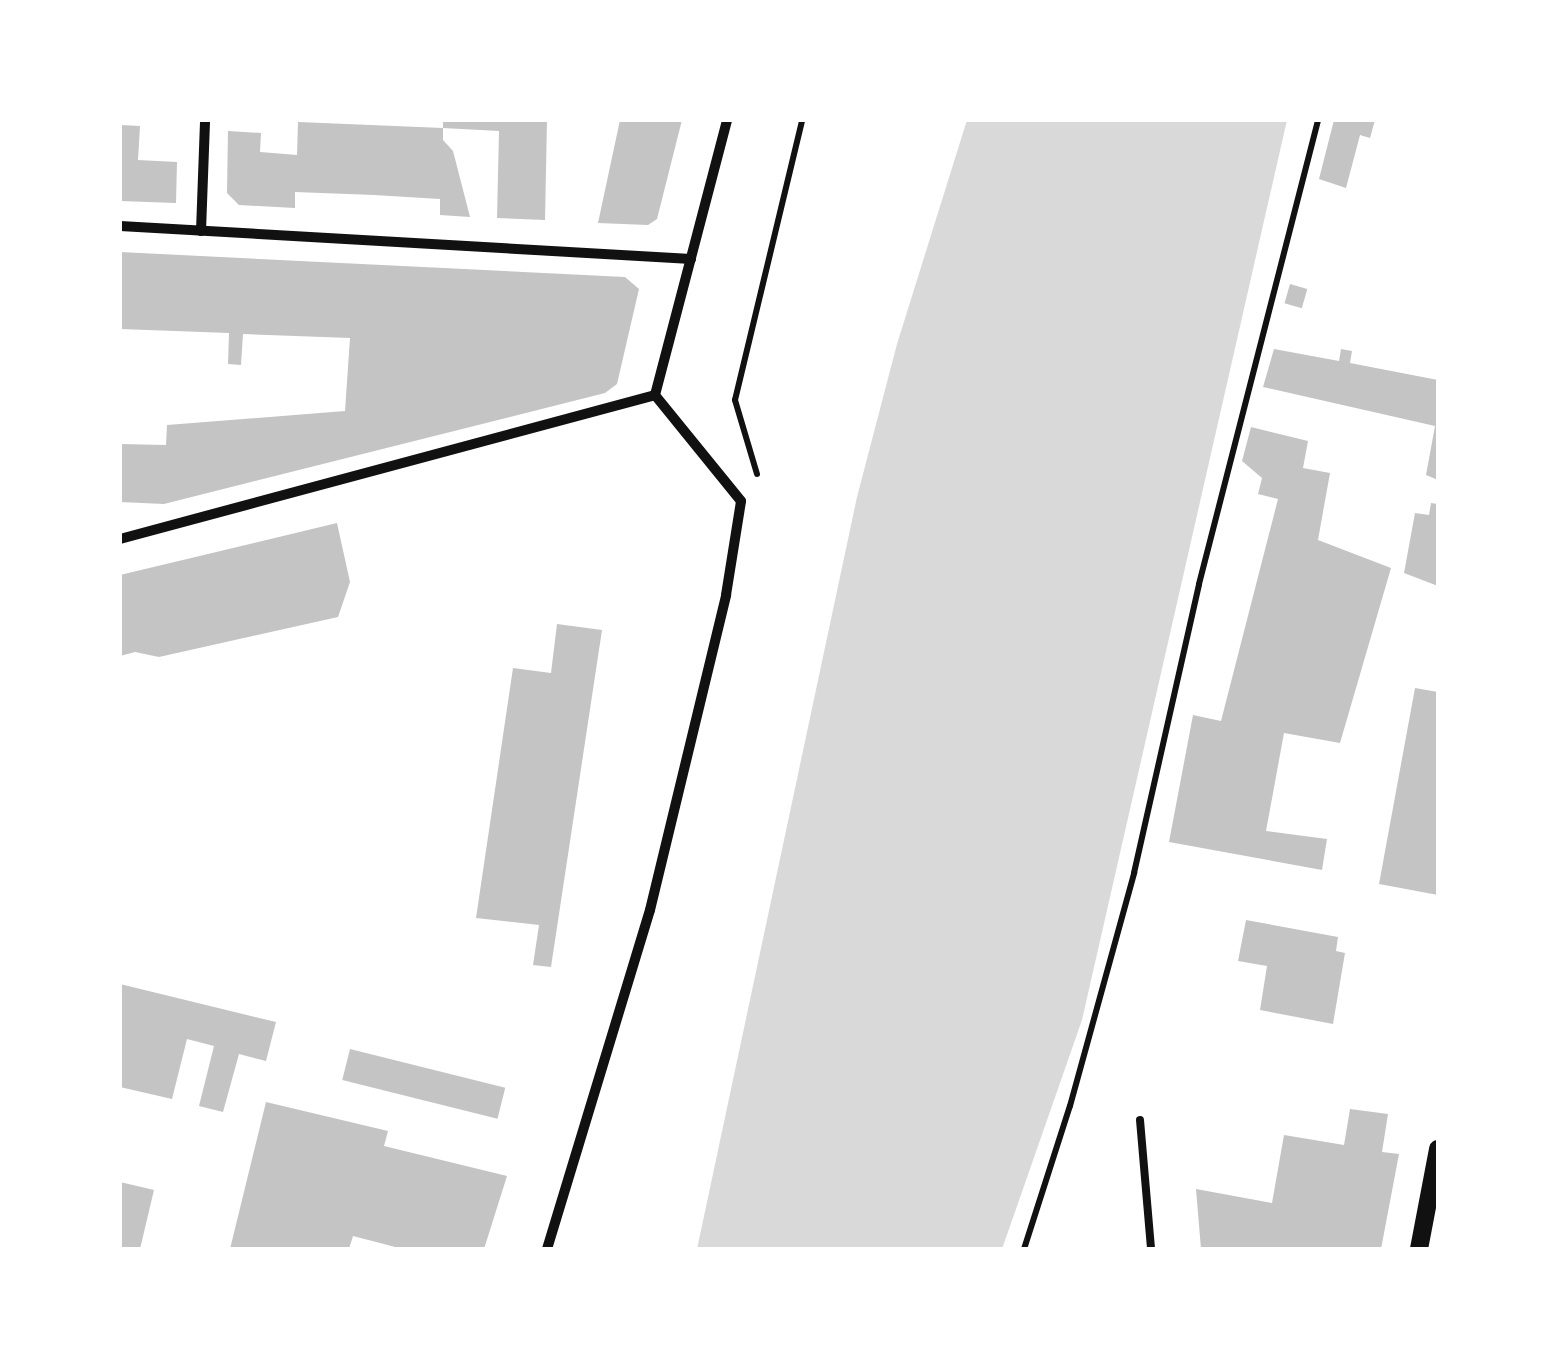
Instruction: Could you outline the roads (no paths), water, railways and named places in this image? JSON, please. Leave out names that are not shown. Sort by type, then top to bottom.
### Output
[{"type":"street","points":[[202,231],[205,120]]},
{"type":"street","points":[[655,395],[728,120]]},
{"type":"street","points":[[120,226],[691,259]]},
{"type":"street","points":[[120,538],[655,395]]},
{"type":"street","points":[[547,1249],[650,910],[726,595],[741,501],[655,395]]},
{"type":"street","points":[[1419,1249],[1438,1150]]},
{"type":"lane","points":[[1140,1120],[1150,1249]]}]
